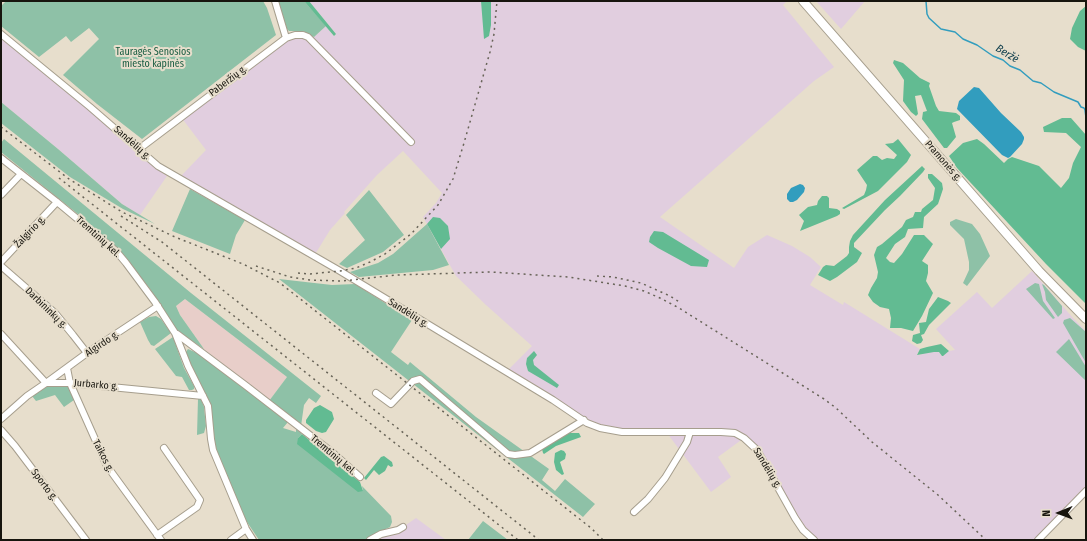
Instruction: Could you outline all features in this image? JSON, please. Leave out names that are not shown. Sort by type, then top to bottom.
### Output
[{"type":"main road","name":"Pramonės g.","points":[[803,1],[1039,271],[1086,319]]},
{"type":"street","points":[[275,1],[286,38],[295,35],[303,35],[308,37],[411,142]]},
{"type":"street","name":"Sandėlių g.","points":[[1,34],[84,102],[158,166],[340,271],[584,420],[600,428],[622,432],[735,433],[752,444],[766,465],[795,518],[803,530],[814,540]]},
{"type":"street","name":"Paberžių g.","points":[[139,149],[286,38]]},
{"type":"street","name":"Tremtinių kel.","points":[[1,158],[116,251],[158,306],[176,333],[182,352],[195,382],[208,406],[213,450],[246,529],[253,540]]},
{"type":"street","points":[[1,195],[21,174]]},
{"type":"street","name":"Žalgirio g.","points":[[1,262],[57,202]]},
{"type":"street","name":"Darbininkų g.","points":[[1,266],[55,313],[73,334],[87,354]]},
{"type":"street","name":"Algirdo g.","points":[[46,383],[158,306]]},
{"type":"street","name":"Tremtinių kel.","points":[[176,333],[333,453],[360,477]]},
{"type":"street","points":[[1,334],[46,383],[26,396],[1,419]]},
{"type":"street","points":[[182,352],[185,346],[191,345]]},
{"type":"street","name":"Taikos g.","points":[[67,368],[70,383],[107,466],[159,537],[197,506],[200,500],[164,448]]},
{"type":"street","points":[[376,393],[391,404],[413,381],[420,379],[508,454],[515,455],[530,453],[584,420]]},
{"type":"street","name":"Jurbarko g.","points":[[46,383],[70,383],[202,396]]},
{"type":"street","name":"Sporto g.","points":[[1,430],[15,446],[86,540]]},
{"type":"street","points":[[634,512],[648,499],[664,478],[687,442],[690,432]]},
{"type":"street","points":[[1038,540],[1086,491]]},
{"type":"street","points":[[370,540],[381,534],[398,530],[403,527]]},
{"type":"street","points":[[231,540],[246,529]]},
{"type":"shaded area","points":[[309,1],[787,1],[783,5],[834,67],[814,81],[660,217],[734,268],[748,247],[767,235],[792,246],[810,257],[821,267],[810,285],[843,305],[844,302],[920,349],[917,354],[920,355],[926,352],[939,352],[942,356],[949,351],[955,350],[936,329],[977,292],[992,308],[1032,271],[1086,331],[1086,495],[1037,540],[814,540],[805,532],[766,465],[744,438],[718,457],[731,477],[711,492],[667,433],[600,428],[506,372],[532,346],[456,276],[423,217],[436,203],[442,193],[403,151],[377,175],[344,212],[345,213],[330,230],[314,256],[181,176],[206,150],[181,117],[294,32],[303,31],[314,37],[326,26],[334,36],[336,34]]},
{"type":"shaded area","points":[[816,1],[865,1],[841,29]]},
{"type":"shaded area","points":[[1,34],[118,130],[127,144],[143,159],[167,176],[140,215],[122,204],[1,102]]},
{"type":"shaded area","points":[[185,299],[287,377],[269,401],[204,349],[180,315],[176,306]]},
{"type":"shaded area","points":[[416,518],[446,540],[370,540],[403,527]]},
{"type":"green space","name":"Tauragės Senosios miesto kapinės","points":[[6,1],[263,1],[267,8],[276,35],[142,139],[63,75],[99,39],[89,28],[71,42],[66,36],[39,57],[1,26],[1,6]]},
{"type":"green space","points":[[278,1],[304,1],[326,26],[314,37],[303,31],[289,31]]},
{"type":"green space","points":[[304,1],[309,1],[336,34],[334,36]]},
{"type":"green space","points":[[481,1],[491,1],[491,25],[489,36],[484,39]]},
{"type":"green space","points":[[1086,6],[1086,51],[1078,47],[1070,39],[1072,28],[1080,11]]},
{"type":"green space","points":[[894,60],[903,63],[920,78],[930,83],[929,86],[939,111],[956,113],[960,116],[960,120],[952,123],[956,137],[947,148],[944,148],[922,119],[923,112],[927,111],[921,95],[915,96],[918,114],[916,116],[903,101],[904,80],[893,63]]},
{"type":"green space","points":[[1,102],[122,204],[155,224],[123,209],[70,177],[1,123]]},
{"type":"green space","points":[[1062,118],[1071,118],[1086,135],[1086,304],[1046,264],[957,168],[949,156],[963,143],[977,139],[1004,163],[1012,157],[1039,166],[1061,188],[1069,178],[1073,163],[1081,147],[1066,133],[1044,132],[1043,127]]},
{"type":"green space","points":[[4,139],[191,293],[321,396],[316,403],[309,398],[304,405],[301,426],[269,401],[287,377],[185,299],[176,306],[180,315],[204,349],[183,335],[176,329],[150,289],[121,252],[84,219],[1,152],[1,143]]},
{"type":"green space","points":[[898,139],[911,155],[907,162],[878,191],[844,209],[842,208],[864,195],[866,190],[867,185],[857,170],[873,156],[877,156],[882,160],[887,158],[894,159],[897,155],[885,144],[893,143]]},
{"type":"green space","points":[[922,166],[925,169],[923,172],[854,243],[854,247],[862,253],[857,262],[830,281],[818,275],[826,265],[834,266],[847,256],[849,253],[850,241],[853,235],[885,200]]},
{"type":"green space","points":[[928,174],[932,174],[942,183],[943,189],[938,204],[924,217],[923,228],[908,229],[905,237],[895,244],[886,258],[890,262],[894,263],[902,254],[914,235],[924,235],[933,244],[922,261],[928,265],[926,281],[933,293],[913,331],[901,328],[890,328],[891,318],[889,309],[880,307],[873,302],[868,295],[877,278],[878,272],[874,255],[877,247],[902,227],[906,220],[913,217],[915,212],[921,212],[922,209],[933,200],[935,188],[928,178]]},
{"type":"green space","points":[[190,189],[245,220],[236,235],[230,254],[172,231]]},
{"type":"green space","points":[[369,190],[404,235],[383,252],[347,268],[339,264],[365,240],[346,215]]},
{"type":"green space","points":[[822,196],[827,196],[829,198],[829,208],[837,209],[840,211],[840,214],[800,231],[804,221],[799,215],[808,207],[817,205]]},
{"type":"green space","points":[[433,217],[440,218],[448,226],[450,239],[441,249],[427,224]]},
{"type":"green space","points":[[956,219],[972,224],[980,234],[990,256],[967,286],[963,283],[969,270],[969,262],[964,239],[950,225],[950,222]]},
{"type":"green space","points":[[427,224],[449,265],[433,270],[359,277],[350,272],[378,263],[393,254]]},
{"type":"green space","points":[[654,231],[663,232],[709,260],[707,267],[691,266],[649,242]]},
{"type":"green space","points":[[279,279],[332,285],[355,284],[412,320],[391,352],[408,365],[410,362],[476,417],[549,469],[542,480],[555,491],[565,479],[595,504],[583,517]]},
{"type":"green space","points":[[1035,283],[1039,284],[1043,301],[1055,318],[1053,319],[1026,289]]},
{"type":"green space","points":[[1042,284],[1062,306],[1062,313],[1058,317],[1046,300]]},
{"type":"green space","points":[[938,297],[951,303],[929,325],[924,334],[921,335],[923,340],[921,343],[917,344],[912,341],[913,335],[920,333],[919,323],[926,322],[929,309]]},
{"type":"green space","points":[[156,316],[161,319],[171,333],[154,346],[151,345],[148,340],[140,322],[149,317]]},
{"type":"green space","points":[[1070,318],[1086,332],[1086,363],[1063,323],[1064,320]]},
{"type":"green space","points":[[173,337],[184,368],[194,386],[194,389],[192,390],[189,390],[182,377],[176,376],[155,349]]},
{"type":"green space","points":[[1069,339],[1086,367],[1086,381],[1056,352]]},
{"type":"green space","points":[[941,344],[949,351],[943,356],[939,352],[917,355],[920,349]]},
{"type":"green space","points":[[188,349],[197,353],[215,366],[288,422],[283,428],[296,432],[296,429],[302,434],[298,438],[363,491],[362,486],[391,516],[392,522],[390,527],[366,540],[259,540],[243,516],[221,463],[215,444],[211,406],[192,370],[186,352]]},
{"type":"green space","points":[[534,351],[537,355],[533,360],[534,365],[559,385],[557,388],[528,371],[526,364],[527,358]]},
{"type":"green space","points":[[48,386],[68,386],[74,400],[64,407],[55,395],[36,401],[32,396]]},
{"type":"green space","points":[[198,399],[201,399],[204,407],[206,426],[204,433],[197,435]]},
{"type":"green space","points":[[320,405],[332,412],[334,419],[326,432],[322,433],[316,431],[306,423],[306,420],[314,408]]},
{"type":"green space","points":[[569,433],[579,433],[581,437],[556,446],[544,454],[543,453],[542,449]]},
{"type":"green space","points":[[302,434],[360,482],[363,491],[358,492],[297,444],[298,438]]},
{"type":"green space","points":[[561,450],[566,454],[565,459],[560,462],[564,474],[562,475],[556,470],[554,462],[555,453]]},
{"type":"green space","points":[[384,456],[392,462],[393,466],[391,467],[388,465],[385,471],[379,475],[374,470],[366,480],[364,478],[381,457]]},
{"type":"green space","points":[[483,521],[508,540],[468,540]]},
{"type":"water","points":[[974,87],[979,88],[1024,137],[1022,144],[1008,158],[1002,155],[957,109],[959,101]]},
{"type":"water","points":[[800,184],[805,188],[804,192],[797,200],[790,202],[787,199],[787,194],[791,188]]},
{"type":"waterway","name":"Beržė","points":[[926,1],[927,14],[929,18],[941,29],[955,32],[963,39],[977,45],[993,56],[1003,60],[1010,66],[1020,70],[1033,81],[1041,83],[1054,92],[1078,102],[1081,107],[1084,108],[1086,118]]},
{"type":"railway","points":[[298,273],[310,274],[340,271],[356,268],[370,262],[385,254],[411,234],[438,205],[453,179],[464,143],[490,52],[494,34],[497,1]]},
{"type":"railway","points":[[1,127],[69,179],[122,212],[175,237],[243,264],[280,283],[591,528],[603,540]]},
{"type":"railway","points":[[59,178],[518,540]]},
{"type":"railway","points":[[121,216],[162,242],[539,540]]},
{"type":"railway","points":[[256,266],[290,277],[310,280],[342,281],[397,275],[491,272],[568,277],[625,286],[644,291],[679,308],[824,399],[836,408],[872,442],[938,495],[986,540]]},
{"type":"railway","points":[[597,276],[613,277],[641,283],[670,296],[681,303]]}]
